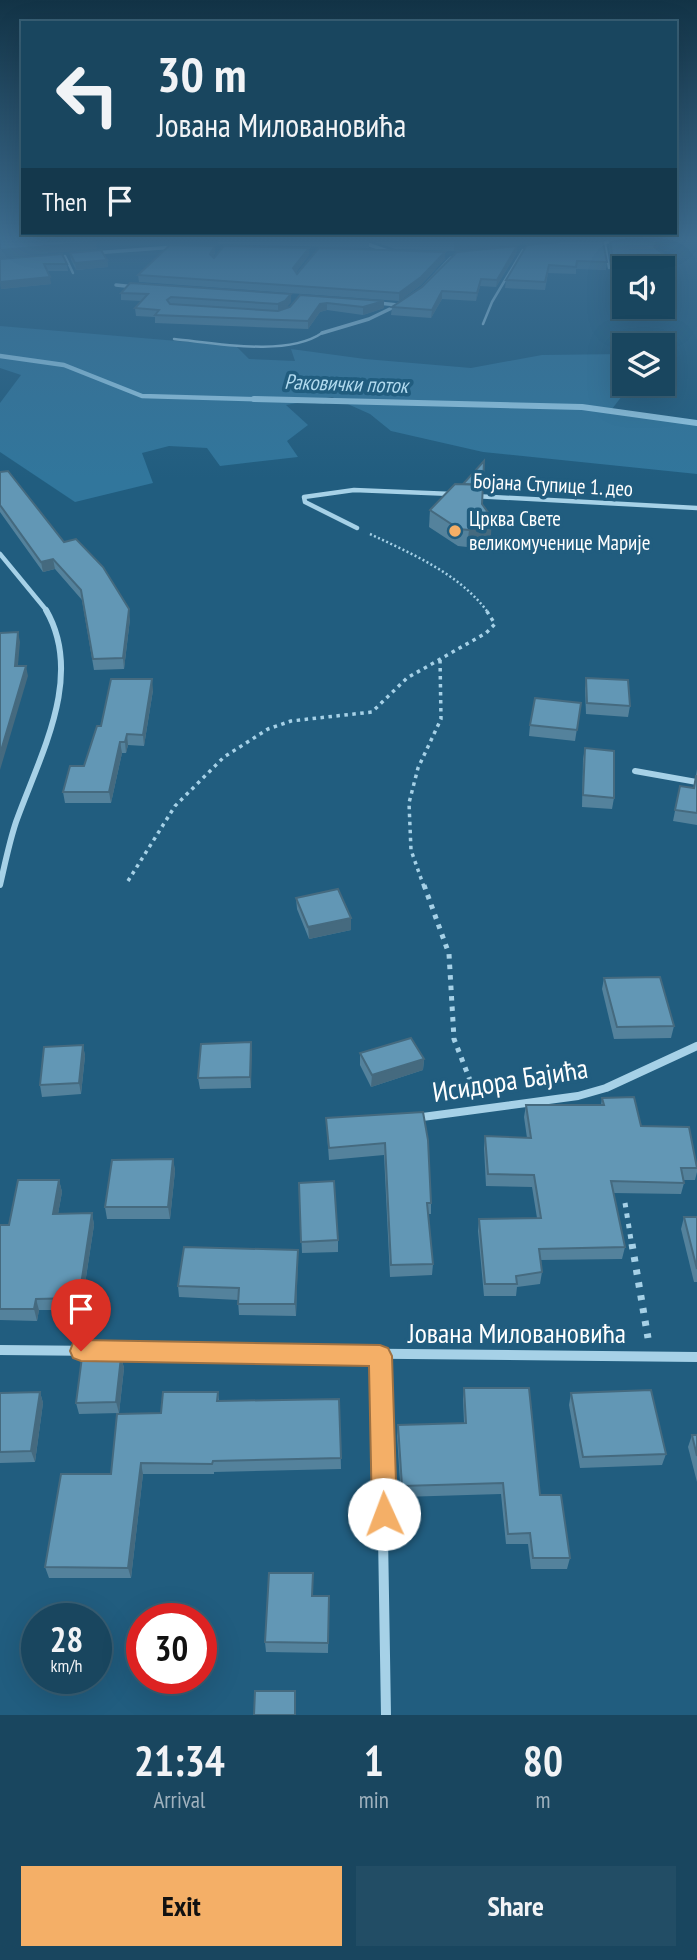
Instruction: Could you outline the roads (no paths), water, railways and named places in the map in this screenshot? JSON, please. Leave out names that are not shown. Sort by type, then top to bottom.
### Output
[{"type":"street","points":[[322,332],[371,318]]},
{"type":"street","name":"Бојана Ступице 1. део","points":[[357,528],[305,502],[304,497],[313,493],[366,491],[454,495]]},
{"type":"street","name":"Бојана Ступице 1. део","points":[[467,495],[697,508]]},
{"type":"street","points":[[0,554],[45,609],[56,631],[62,661],[59,690],[15,826],[0,885]]},
{"type":"street","points":[[635,771],[697,782]]},
{"type":"street","name":"Исидора Бајића","points":[[404,1120],[578,1096],[606,1088],[697,1046]]},
{"type":"street","name":"Јована Миловановића","points":[[0,1350],[380,1356],[697,1357]]},
{"type":"street","points":[[380,1356],[386,1715]]},
{"type":"lane","points":[[483,324],[485,318]]},
{"type":"lane","points":[[174,339],[276,346],[313,339],[322,332]]},
{"type":"waterway","name":"Раковички поток","points":[[0,356],[64,365],[142,396],[324,401]]},
{"type":"waterway","name":"Раковички поток","points":[[254,399],[582,407],[697,423]]},
{"type":"place","name":"Црква Свете великомученице Марије","points":[[455,531]]}]
